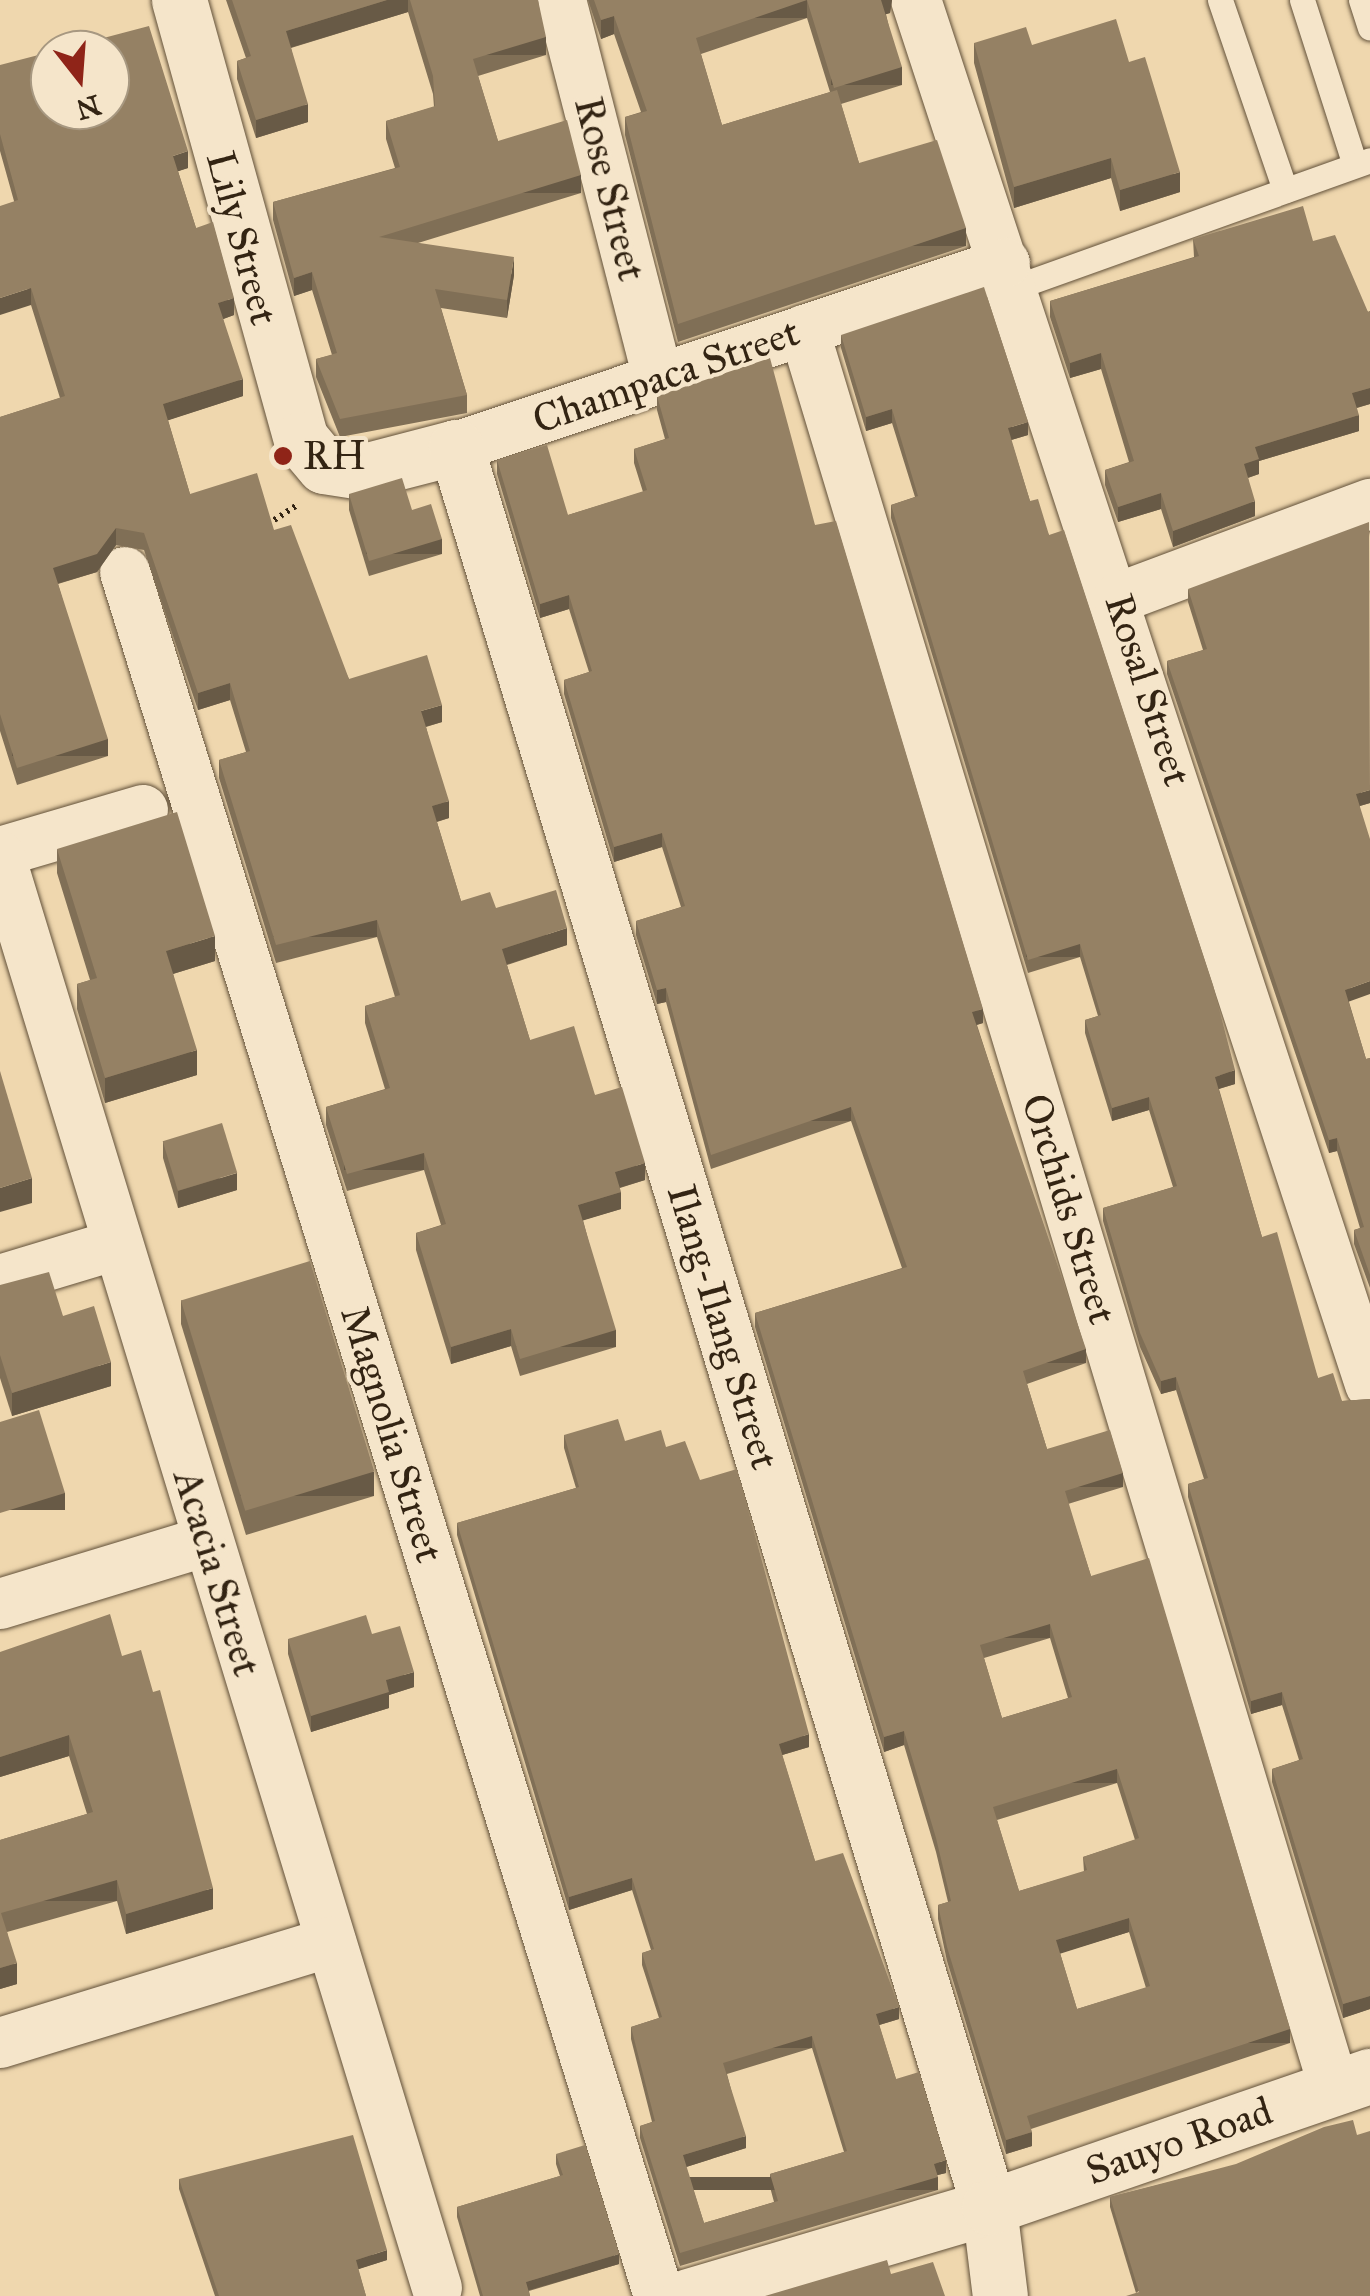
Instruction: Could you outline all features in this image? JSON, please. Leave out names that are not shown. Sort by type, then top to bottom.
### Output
[{"type":"street","name":"Lily Street","points":[[179,0],[286,404],[324,466]]},
{"type":"street","name":"Rose Street","points":[[561,0],[658,379]]},
{"type":"street","name":"Rosal Street","points":[[916,0],[1118,598],[1370,1384]]},
{"type":"street","name":"Champaca Street","points":[[324,466],[379,470],[804,330],[1009,276]]},
{"type":"street","name":"Orchids Street","points":[[804,330],[1352,2082]]},
{"type":"street","name":"Ilang-Ilang Street","points":[[456,447],[989,2208],[1000,2296]]},
{"type":"street","points":[[1118,598],[1370,504]]},
{"type":"street","name":"Magnolia Street","points":[[125,572],[659,2296]]},
{"type":"street","points":[[0,854],[142,810]]},
{"type":"street","name":"Acacia Street","points":[[0,854],[116,1246],[437,2288]]},
{"type":"street","points":[[0,1280],[116,1246]]},
{"type":"street","points":[[0,1604],[208,1541]]},
{"type":"street","points":[[0,2043],[331,1942]]},
{"type":"street","name":"Sauyo Road","points":[[688,2296],[989,2208],[1352,2082]]},
{"type":"lane","points":[[1220,0],[1285,190]]},
{"type":"lane","points":[[1302,0],[1363,162]]},
{"type":"lane","points":[[1360,0],[1370,28]]},
{"type":"lane","name":"Champaca Street","points":[[1009,276],[1363,162]]},
{"type":"path","points":[[258,529],[308,496],[324,466]]},
{"type":"building","points":[[232,0],[387,0],[286,31],[308,104],[256,120],[237,61],[251,56]]},
{"type":"building","points":[[410,0],[538,0],[546,37],[473,59],[498,141],[567,120],[581,175],[379,237],[514,257],[507,300],[435,289],[467,395],[340,419],[316,359],[337,353],[312,272],[294,278],[273,202],[400,167],[386,121],[435,106],[433,76]]},
{"type":"building","points":[[594,0],[807,0],[696,38],[722,125],[837,90],[859,163],[937,140],[966,228],[678,324],[625,117],[647,111],[614,16],[601,20]]},
{"type":"building","points":[[807,0],[881,0],[902,67],[834,88]]},
{"type":"building","points":[[1116,19],[1129,62],[1145,57],[1180,172],[1120,190],[1111,158],[1014,187],[974,43],[1026,27],[1032,45]]},
{"type":"building","points":[[149,26],[188,151],[173,156],[196,228],[213,222],[234,298],[218,303],[243,379],[163,404],[190,494],[257,473],[274,530],[291,525],[349,679],[427,655],[442,705],[421,711],[449,801],[432,806],[461,901],[490,892],[496,908],[556,890],[567,928],[502,949],[530,1040],[574,1026],[595,1095],[622,1087],[645,1163],[615,1172],[621,1192],[578,1205],[616,1330],[520,1359],[511,1329],[451,1347],[416,1233],[446,1224],[424,1153],[347,1174],[326,1107],[390,1088],[365,1006],[400,995],[377,920],[276,945],[219,760],[250,751],[230,683],[198,693],[144,533],[116,528],[97,554],[53,568],[108,739],[17,768],[0,714],[0,417],[65,396],[31,288],[0,298],[0,206],[18,200],[0,134],[0,65],[30,57],[30,130],[130,130],[130,31]]},
{"type":"building","points":[[1303,206],[1313,241],[1335,235],[1370,311],[1370,388],[1352,393],[1359,415],[1255,447],[1259,459],[1244,464],[1255,501],[1173,531],[1161,493],[1118,507],[1105,470],[1134,461],[1101,353],[1070,363],[1050,301],[1199,256],[1193,239]]},
{"type":"building","points":[[984,287],[1028,422],[1008,428],[1030,501],[1038,499],[1049,535],[1064,530],[1213,985],[1235,1070],[1215,1077],[1262,1237],[1277,1232],[1318,1378],[1333,1373],[1342,1401],[1370,1399],[1370,1996],[1343,2004],[1272,1769],[1303,1759],[1282,1692],[1251,1701],[1188,1484],[1208,1478],[1176,1377],[1161,1381],[1140,1333],[1103,1208],[1177,1186],[1149,1097],[1112,1108],[1085,1020],[1101,1015],[1080,944],[1028,960],[891,505],[918,496],[892,409],[866,417],[841,335]]},
{"type":"building","points":[[770,358],[815,525],[836,521],[983,1009],[972,1012],[1086,1349],[1023,1371],[1047,1449],[1110,1430],[1123,1473],[1065,1491],[1091,1576],[1149,1558],[1290,2029],[1027,2116],[1032,2132],[1006,2140],[947,1947],[938,1905],[951,1901],[904,1731],[884,1737],[755,1313],[907,1267],[851,1107],[711,1155],[666,988],[657,990],[636,921],[685,906],[662,833],[614,847],[564,680],[592,671],[569,595],[540,604],[497,460],[547,445],[568,515],[647,490],[634,449],[669,438],[657,396]],"holes":[[[1050,1624],[1072,1697],[1002,1718],[980,1645]],[[1117,1769],[1139,1838],[1083,1857],[1087,1870],[1019,1891],[993,1807]],[[1129,1918],[1150,1986],[1077,2009],[1056,1940]]]},
{"type":"building","points":[[402,478],[412,510],[431,504],[442,539],[369,561],[349,494]]},
{"type":"building","points":[[1369,522],[1370,790],[1356,794],[1370,839],[1370,981],[1345,990],[1366,1059],[1370,1058],[1370,1275],[1354,1230],[1364,1227],[1337,1138],[1329,1140],[1167,661],[1207,649],[1188,589]]},
{"type":"building","points":[[177,812],[215,936],[166,951],[197,1050],[105,1078],[77,984],[97,978],[57,849]]},
{"type":"building","points":[[0,1071],[32,1178],[0,1188]]},
{"type":"building","points":[[222,1123],[237,1173],[178,1191],[163,1141]]},
{"type":"building","points":[[310,1261],[374,1471],[245,1511],[181,1300]]},
{"type":"building","points":[[49,1272],[63,1316],[94,1306],[111,1362],[12,1393],[0,1355],[0,1285]]},
{"type":"building","points":[[39,1410],[65,1493],[0,1513],[0,1422]]},
{"type":"building","points":[[618,1419],[625,1441],[661,1430],[666,1447],[685,1441],[700,1480],[737,1469],[809,1734],[779,1744],[815,1861],[843,1853],[899,2007],[876,2014],[896,2079],[919,2072],[946,2160],[934,2164],[938,2177],[680,2253],[640,2126],[655,2121],[631,2027],[662,2017],[642,1953],[654,1949],[632,1878],[569,1897],[457,1523],[579,1487],[564,1435]],"holes":[[[812,2036],[847,2151],[770,2174],[778,2201],[704,2223],[683,2155],[746,2136],[723,2063]]]},
{"type":"building","points":[[110,1614],[122,1656],[141,1650],[153,1692],[160,1690],[213,1888],[126,1914],[117,1880],[1,1913],[17,1963],[0,1968],[0,1840],[93,1812],[69,1735],[0,1757],[0,1652]]},
{"type":"building","points":[[366,1615],[372,1634],[400,1626],[414,1672],[386,1680],[389,1692],[311,1716],[288,1639]]},
{"type":"building","points":[[1353,2120],[1357,2135],[1370,2131],[1370,2296],[1126,2296],[1139,2292],[1110,2197],[1236,2164],[1324,2127]]},
{"type":"building","points":[[353,2135],[387,2250],[356,2260],[366,2296],[219,2296],[179,2179]]},
{"type":"building","points":[[585,2145],[619,2254],[526,2282],[530,2296],[483,2296],[457,2207],[563,2175],[556,2154]]},
{"type":"building","points":[[887,2260],[891,2274],[933,2262],[945,2296],[765,2296]]},
{"type":"place","name":"RH","points":[[283,456]]}]
